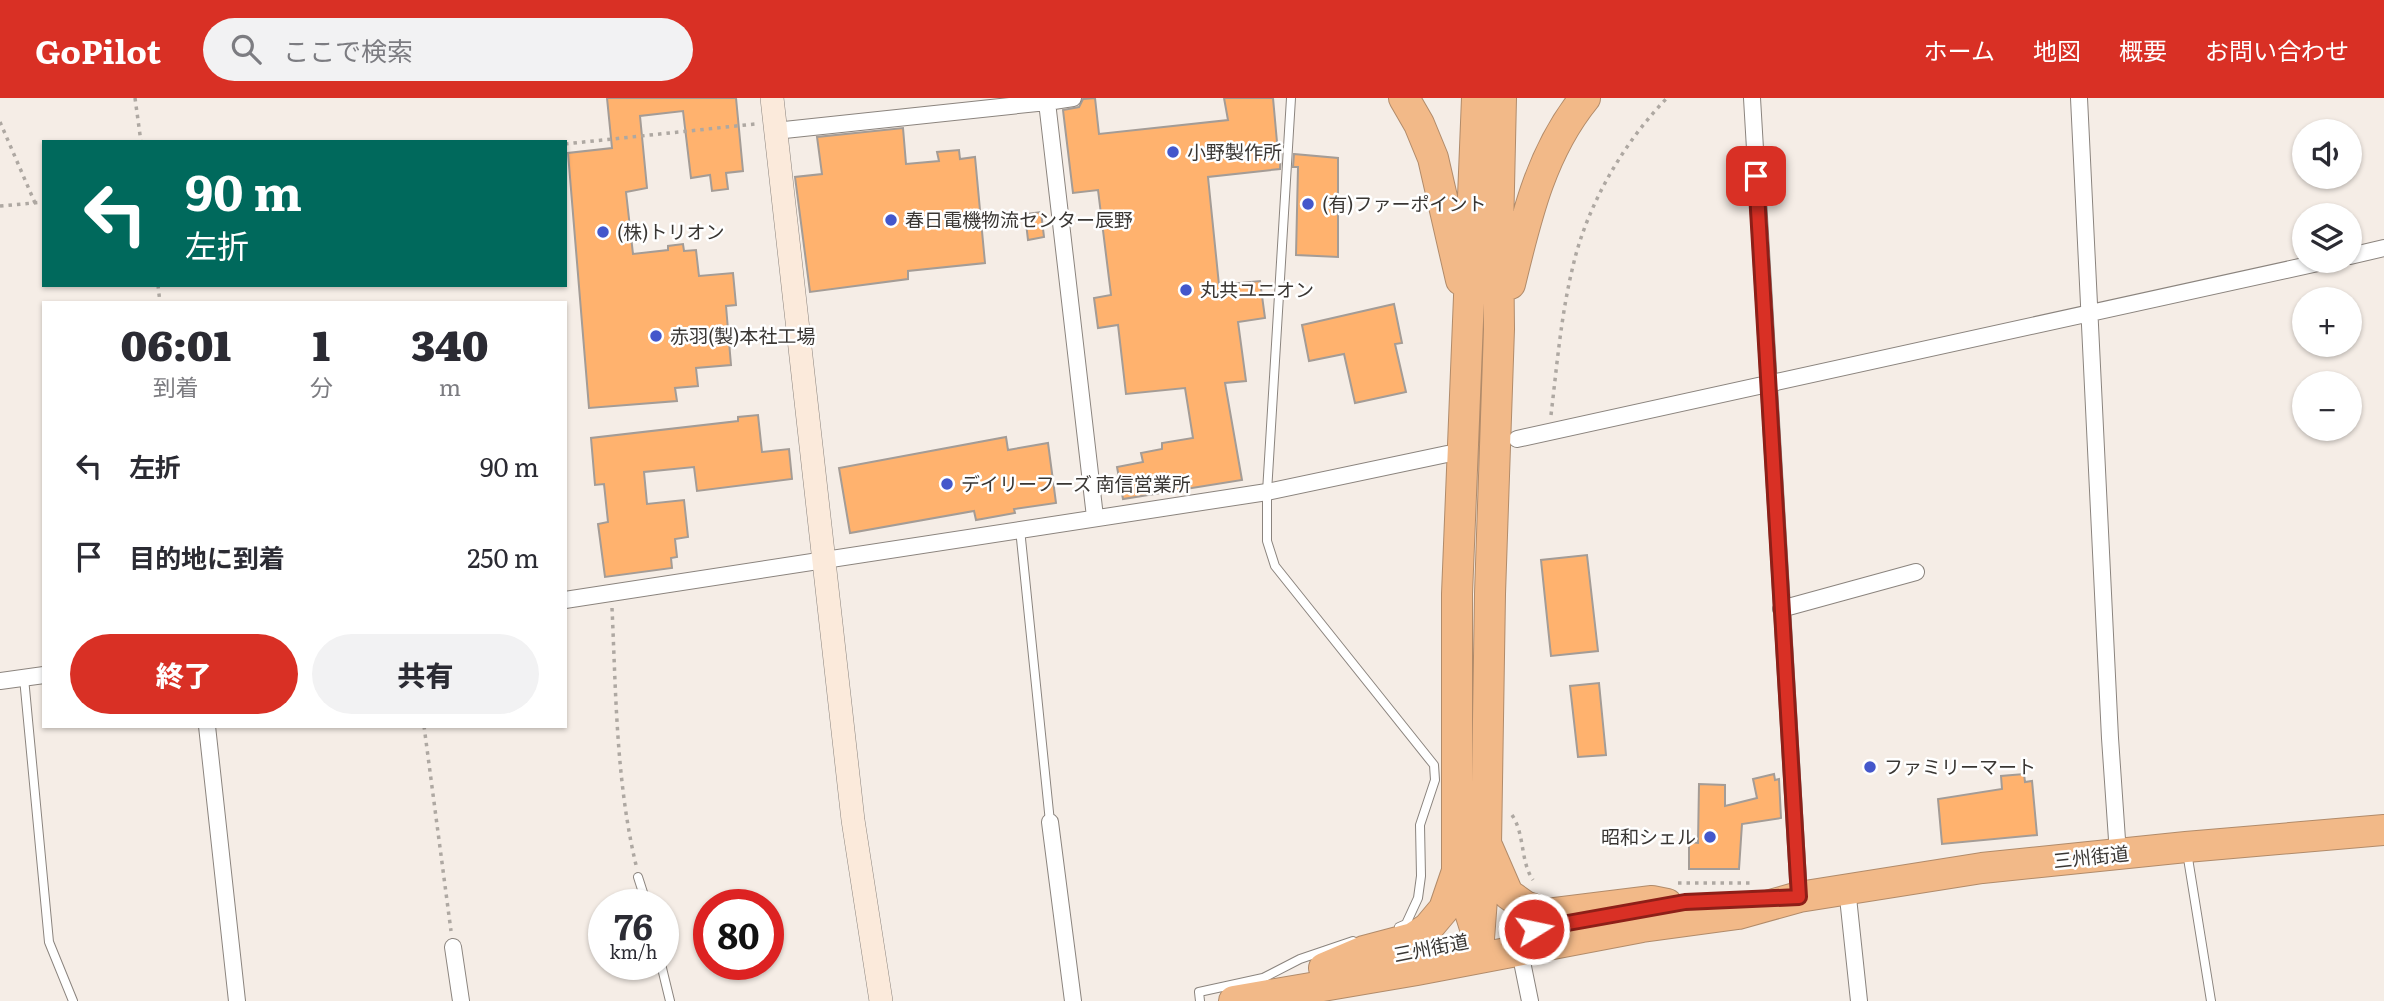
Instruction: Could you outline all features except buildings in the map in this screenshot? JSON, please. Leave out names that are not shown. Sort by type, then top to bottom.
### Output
[{"type":"highway","points":[[1404,98],[1419,124],[1433,158],[1469,314]]},
{"type":"highway","points":[[1477,98],[1457,594],[1457,871],[1479,939]]},
{"type":"highway","points":[[1479,939],[1486,845],[1490,594],[1499,329],[1501,98]]},
{"type":"highway","points":[[1499,329],[1531,198],[1546,161],[1585,98]]},
{"type":"highway","name":"三州街道","points":[[1518,941],[1738,914],[1799,897],[1982,868],[2384,830]]},
{"type":"highway","points":[[1486,845],[1508,894],[1525,906],[1547,914],[1652,901],[1667,904]]},
{"type":"highway","points":[[1324,968],[1364,951],[1413,938],[1428,928],[1444,909],[1457,871]]},
{"type":"highway","name":"三州街道","points":[[1234,1001],[1417,970],[1518,941],[1667,904],[1799,897]]},
{"type":"highway","points":[[1417,970],[1460,955],[1479,939],[1518,941]]},
{"type":"highway","name":"三州街道","points":[[1277,993],[1324,968],[1479,939]]},
{"type":"street","points":[[772,98],[853,820],[881,1001]]},
{"type":"street","points":[[775,127],[1073,98]]},
{"type":"street","points":[[1752,98],[1799,897]]},
{"type":"street","points":[[2079,98],[2110,738],[2119,853]]},
{"type":"street","points":[[1047,102],[1095,517]]},
{"type":"street","points":[[2362,253],[2384,248]]},
{"type":"street","points":[[1517,439],[2292,269]]},
{"type":"street","points":[[567,600],[1267,492],[1447,454]]},
{"type":"street","points":[[1780,609],[1916,572]]},
{"type":"street","points":[[0,681],[42,675]]},
{"type":"street","points":[[207,728],[237,1001]]},
{"type":"street","points":[[1050,822],[1073,1001]]},
{"type":"street","points":[[1847,888],[1859,1001]]},
{"type":"street","points":[[1518,941],[1530,1001]]},
{"type":"street","points":[[453,947],[461,1001]]},
{"type":"lane","points":[[1291,98],[1267,492],[1267,541],[1275,566],[1434,765],[1435,780],[1420,825],[1421,876],[1418,898],[1406,924],[1394,928]]},
{"type":"lane","points":[[1020,530],[1050,822]]},
{"type":"lane","points":[[24,678],[49,942],[74,1001]]},
{"type":"lane","points":[[2186,847],[2211,1001]]},
{"type":"lane","points":[[638,877],[642,889]]},
{"type":"lane","points":[[1200,1001],[1199,992],[1263,978],[1329,948],[1368,936]]},
{"type":"lane","points":[[665,980],[670,1001]]},
{"type":"path","points":[[135,98],[141,140]]},
{"type":"path","points":[[1549,431],[1561,327],[1582,234],[1618,162],[1650,116],[1667,98]]},
{"type":"path","points":[[0,122],[35,203]]},
{"type":"path","points":[[567,144],[775,127]]},
{"type":"path","points":[[0,206],[42,202]]},
{"type":"path","points":[[611,593],[626,822],[638,877]]},
{"type":"path","points":[[424,728],[453,947]]},
{"type":"path","points":[[1509,812],[1515,820],[1531,877],[1540,887]]},
{"type":"place","name":"小野製作所","points":[[1173,152]]},
{"type":"place","name":"(有)ファーポイント","points":[[1308,204]]},
{"type":"place","name":"春日電機物流センター辰野","points":[[891,220]]},
{"type":"place","name":"(株)トリオン","points":[[603,232]]},
{"type":"place","name":"丸共ユニオン","points":[[1186,290]]},
{"type":"place","name":"赤羽(製)本社工場","points":[[656,336]]},
{"type":"place","name":"デイリーフーズ 南信営業所","points":[[947,484]]},
{"type":"place","name":"ファミリーマート","points":[[1870,767]]},
{"type":"place","name":"昭和シェル","points":[[1710,837]]},
{"type":"route","points":[[1534,929],[1685,902],[1799,897],[1756,176]]}]
